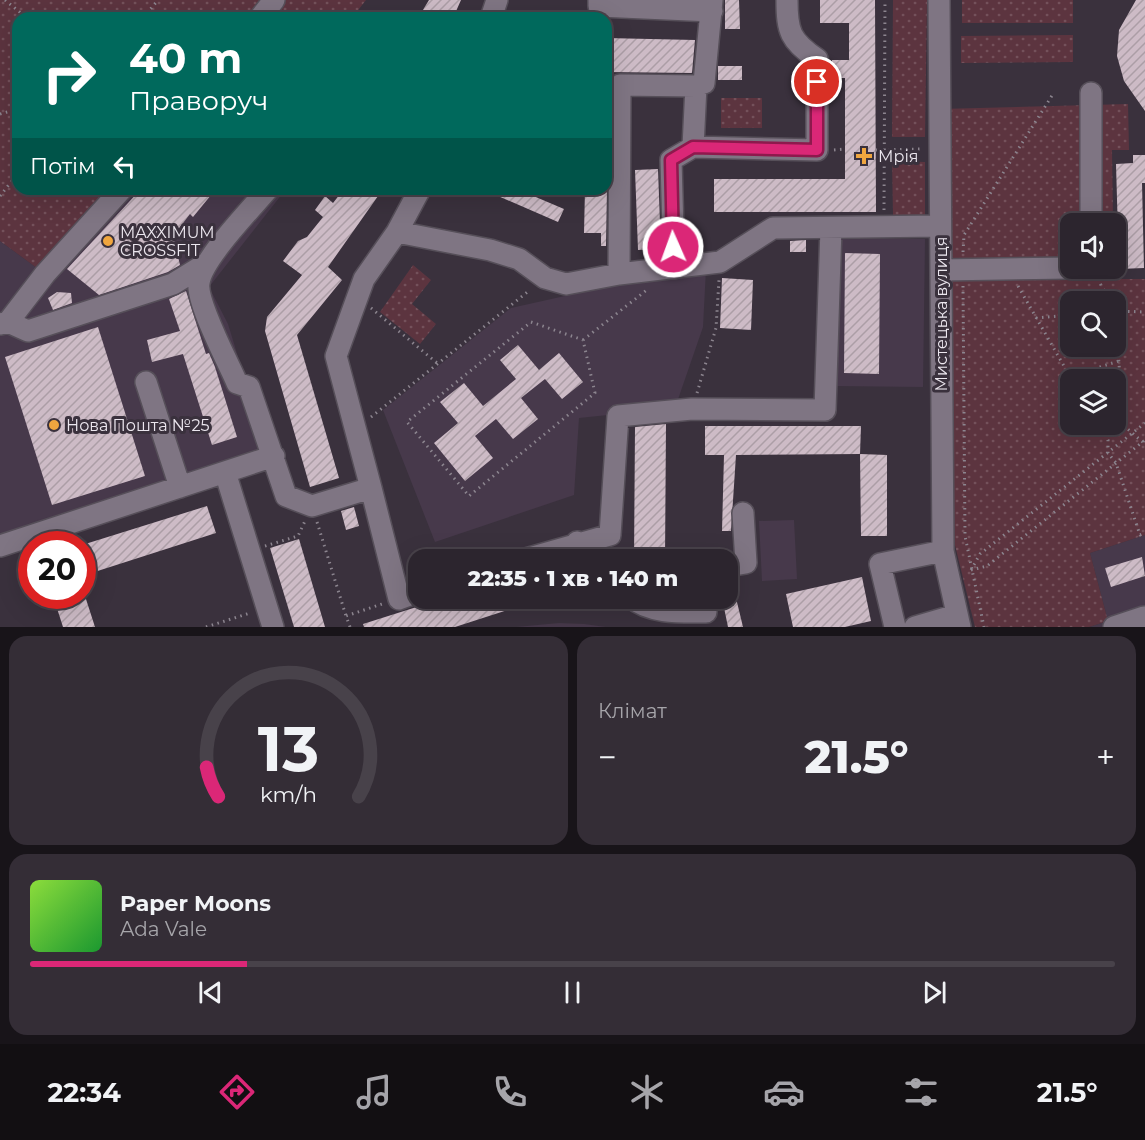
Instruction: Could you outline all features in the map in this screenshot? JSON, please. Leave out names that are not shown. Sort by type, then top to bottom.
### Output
[{"type":"street","points":[[265,12],[274,0]]},
{"type":"street","points":[[599,0],[599,6],[686,8],[712,6],[704,83],[696,86],[620,86],[619,274]]},
{"type":"street","points":[[674,268],[671,160],[693,147],[817,150],[817,59],[799,47],[787,28],[787,0]]},
{"type":"street","name":"Мистецька вулиця","points":[[939,0],[943,551],[958,621]]},
{"type":"street","points":[[693,147],[696,86]]},
{"type":"street","points":[[1091,93],[1091,213]]},
{"type":"street","points":[[117,195],[4,323],[28,331],[173,284],[207,263]]},
{"type":"street","points":[[263,195],[207,263],[199,284],[204,308],[237,383],[249,387],[286,496],[312,506],[372,488]]},
{"type":"street","points":[[408,592],[372,488],[336,356],[364,279],[397,232],[417,195]]},
{"type":"street","points":[[397,232],[519,259],[545,278],[566,284],[619,274],[720,262],[773,228],[940,226]]},
{"type":"street","points":[[556,549],[610,535],[618,416],[692,409],[825,410],[831,228]]},
{"type":"street","points":[[941,270],[1060,268]]},
{"type":"street","points":[[146,382],[180,487]]},
{"type":"street","points":[[0,546],[274,456]]},
{"type":"street","points":[[225,472],[270,617]]},
{"type":"street","points":[[738,564],[746,563],[743,513]]},
{"type":"street","points":[[577,542],[583,549]]},
{"type":"street","points":[[895,627],[880,564],[943,551]]},
{"type":"street","points":[[665,609],[706,612]]},
{"type":"street","points":[[1114,627],[1144,617]]},
{"type":"street","points":[[915,627],[958,621]]},
{"type":"path","points":[[5,0],[20,12]]},
{"type":"path","points":[[148,12],[158,0]]},
{"type":"path","points":[[884,227],[885,0]]},
{"type":"path","points":[[984,627],[964,536],[964,235],[1053,94]]},
{"type":"path","points":[[876,150],[940,149]]},
{"type":"path","points":[[0,196],[12,181]]},
{"type":"path","points":[[692,409],[716,328],[720,262]]},
{"type":"path","points":[[1017,269],[1017,286],[1066,369]]},
{"type":"path","points":[[356,429],[545,278]]},
{"type":"path","points":[[583,340],[649,289]]},
{"type":"path","points":[[358,297],[437,364]]},
{"type":"path","points":[[1126,311],[1145,312]]},
{"type":"path","points":[[1036,318],[1060,316]]},
{"type":"path","points":[[531,322],[583,340],[595,393],[469,496],[407,422],[531,322]]},
{"type":"path","points":[[971,570],[987,566],[1144,442],[1123,425],[1119,357]]},
{"type":"path","points":[[1098,369],[1119,362]]},
{"type":"path","points":[[971,570],[980,554],[1145,423]]},
{"type":"path","points":[[1105,435],[1108,440],[1108,453],[1116,463],[1140,535],[1145,533]]},
{"type":"path","points":[[249,551],[298,536],[312,506]]},
{"type":"path","points":[[312,506],[350,627]]},
{"type":"path","points":[[346,616],[408,595]]},
{"type":"path","points":[[206,627],[270,617]]},
{"type":"shaded area","points":[[0,0],[366,0],[357,12],[12,12],[12,195],[104,195],[41,271],[0,241]]},
{"type":"shaded area","points":[[893,0],[927,0],[925,137],[892,137]]},
{"type":"shaded area","points":[[962,0],[1073,0],[1073,23],[962,23]]},
{"type":"shaded area","points":[[1073,35],[1073,62],[961,63],[961,36]]},
{"type":"shaded area","points":[[721,98],[762,98],[762,128],[721,128]]},
{"type":"shaded area","points":[[1128,104],[1129,150],[1112,150],[1113,213],[1060,213],[1060,279],[1145,279],[1145,535],[1090,553],[1108,621],[1089,627],[975,627],[953,537],[952,281],[940,109]]},
{"type":"shaded area","points":[[892,161],[925,162],[925,215],[893,215]]},
{"type":"shaded area","points":[[104,195],[281,195],[209,287],[228,324],[243,373],[256,379],[283,462],[36,531],[18,531],[18,536],[0,541],[0,241],[41,271]]},
{"type":"shaded area","points":[[836,238],[925,239],[923,387],[834,386]]},
{"type":"shaded area","points":[[413,265],[431,280],[412,304],[436,324],[420,344],[380,312]]},
{"type":"shaded area","points":[[706,269],[703,327],[675,408],[579,418],[574,495],[435,542],[383,410],[511,308],[659,275]]},
{"type":"shaded area","points":[[794,520],[797,579],[762,581],[759,521]]},
{"type":"shaded area","points":[[1145,535],[1145,627],[1089,627],[1108,621],[1090,553]]},
{"type":"shaded area","points":[[559,623],[584,624],[606,627],[516,627]]},
{"type":"building","points":[[429,0],[461,0],[456,12],[422,12]]},
{"type":"building","points":[[725,0],[739,0],[740,29],[725,29]]},
{"type":"building","points":[[820,0],[875,0],[876,212],[714,212],[714,179],[845,179],[845,78],[832,78],[832,60],[849,60],[849,23],[820,23]]},
{"type":"building","points":[[1136,0],[1145,0],[1145,111],[1124,81],[1117,56],[1119,30]]},
{"type":"building","points":[[612,38],[695,40],[692,73],[612,72]]},
{"type":"building","points":[[718,66],[742,66],[742,80],[718,80]]},
{"type":"building","points":[[1133,155],[1145,155],[1145,183],[1142,183],[1144,268],[1126,269],[1126,213],[1117,213],[1116,164],[1133,163]]},
{"type":"building","points":[[658,169],[661,249],[638,250],[635,170]]},
{"type":"building","points":[[135,195],[211,195],[193,217],[190,214],[173,236],[180,265],[168,272],[99,295],[67,269]]},
{"type":"building","points":[[339,195],[379,195],[328,267],[342,280],[297,335],[339,478],[310,487],[265,331],[267,317],[302,275],[283,261],[298,241],[307,237],[323,217],[315,210],[325,196],[333,203]]},
{"type":"building","points":[[496,195],[531,195],[564,209],[558,222]]},
{"type":"building","points":[[585,195],[607,195],[606,246],[601,246],[601,233],[584,233]]},
{"type":"building","points":[[806,240],[806,252],[790,252],[790,241]]},
{"type":"building","points":[[845,253],[880,254],[879,374],[844,373]]},
{"type":"building","points":[[722,278],[753,280],[751,330],[720,328]]},
{"type":"building","points":[[186,291],[206,354],[209,353],[215,367],[237,437],[212,445],[183,354],[152,362],[147,340],[180,331],[169,299]]},
{"type":"building","points":[[57,292],[71,293],[72,303],[53,310],[48,298]]},
{"type":"building","points":[[98,327],[145,476],[52,505],[5,357]]},
{"type":"building","points":[[518,345],[539,370],[559,353],[583,382],[562,399],[545,379],[521,398],[538,419],[513,439],[496,419],[475,436],[493,458],[465,481],[434,443],[458,423],[440,402],[464,383],[483,406],[516,379],[500,360]]},
{"type":"building","points":[[666,424],[665,549],[634,549],[635,427]]},
{"type":"building","points":[[705,426],[861,426],[860,454],[736,455],[731,531],[722,531],[724,455],[705,455]]},
{"type":"building","points":[[860,454],[887,455],[887,536],[861,536]]},
{"type":"building","points":[[207,506],[216,533],[96,572],[96,541]]},
{"type":"building","points":[[354,507],[359,526],[346,530],[341,511]]},
{"type":"building","points":[[299,539],[325,627],[294,627],[270,548]]},
{"type":"building","points":[[1142,557],[1145,576],[1111,587],[1105,568]]},
{"type":"building","points":[[862,577],[871,621],[845,627],[793,627],[786,594]]},
{"type":"building","points":[[738,606],[743,627],[728,627],[724,609],[738,609]]},
{"type":"building","points":[[57,609],[89,609],[95,627],[63,627]]},
{"type":"building","points":[[410,609],[511,609],[455,627],[364,627],[363,624]]},
{"type":"place","name":"Мрія","points":[[864,156]]},
{"type":"place","name":"MAXXIMUM CROSSFIT","points":[[108,241]]},
{"type":"place","name":"Нова Пошта №25","points":[[54,425]]},
{"type":"route","points":[[673,247],[671,160],[693,147],[817,150],[817,82]]}]
